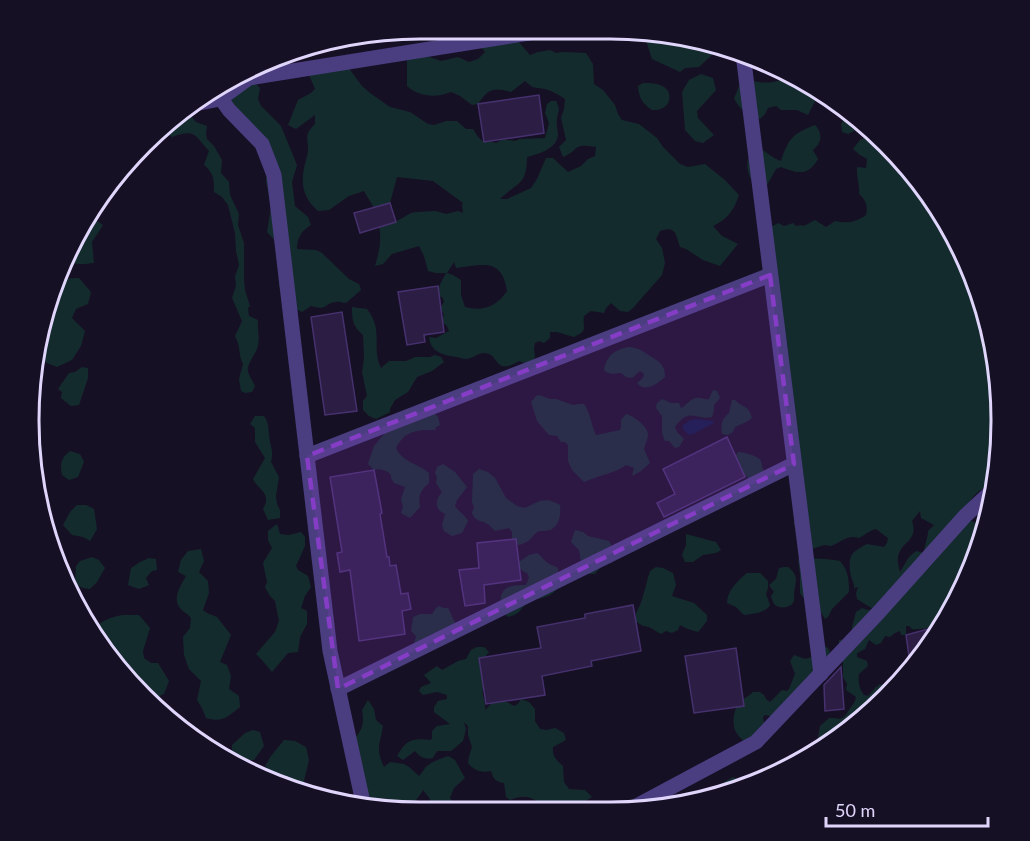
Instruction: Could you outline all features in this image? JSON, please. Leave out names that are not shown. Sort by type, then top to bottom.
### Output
[{"type":"street","points":[[254,77],[492,39]]},
{"type":"street","points":[[743,63],[821,674]]},
{"type":"street","points":[[219,97],[262,144],[274,175],[330,651],[362,798]]},
{"type":"street","points":[[307,456],[770,275]]},
{"type":"street","points":[[338,689],[794,464]]},
{"type":"street","points":[[648,800],[756,742],[983,499]]},
{"type":"highlighted area","points":[[770,275],[794,464],[338,689],[307,456]]},
{"type":"green space","points":[[483,39],[518,39],[530,55],[550,50],[556,53],[586,53],[593,64],[594,84],[603,90],[615,105],[622,120],[639,124],[657,138],[680,164],[688,167],[705,164],[725,180],[739,195],[730,214],[713,226],[722,236],[738,244],[720,266],[703,260],[680,247],[674,232],[665,229],[660,231],[656,239],[662,248],[665,263],[662,275],[628,312],[620,311],[611,303],[604,313],[591,311],[584,316],[584,329],[574,337],[550,332],[550,338],[544,343],[539,341],[535,343],[535,357],[527,364],[519,361],[505,366],[488,354],[483,353],[464,359],[442,354],[435,349],[429,337],[436,338],[449,331],[442,322],[444,314],[440,308],[444,302],[443,298],[438,295],[439,286],[446,273],[428,271],[419,246],[392,254],[383,264],[375,266],[380,242],[379,226],[417,212],[436,211],[446,214],[458,211],[463,213],[463,203],[433,181],[397,177],[390,203],[374,208],[364,191],[349,196],[329,210],[318,211],[309,201],[303,184],[308,152],[307,136],[315,124],[315,115],[296,129],[288,125],[298,100],[315,89],[309,75],[348,67],[362,86],[390,107],[410,112],[428,124],[457,121],[466,129],[473,129],[484,142],[545,138],[549,123],[545,113],[547,104],[556,101],[559,109],[557,140],[546,150],[527,157],[523,179],[500,199],[507,199],[531,188],[546,158],[553,158],[568,172],[595,156],[596,147],[583,146],[563,157],[559,147],[566,140],[561,118],[565,99],[548,90],[533,87],[525,81],[511,92],[492,90],[478,104],[472,105],[451,92],[428,95],[407,86],[407,60],[424,55],[441,61],[458,57],[469,62],[478,59],[485,52],[481,47]],"holes":[[[454,262],[456,268],[482,265],[496,268],[501,273],[507,291],[499,301],[484,308],[465,307],[461,295],[461,280],[447,273]]]},
{"type":"green space","points":[[646,41],[684,46],[713,53],[699,67],[685,68],[680,72],[652,59]]},
{"type":"green space","points":[[701,74],[713,78],[716,90],[697,111],[698,118],[714,135],[703,143],[695,141],[685,130],[682,92],[689,80]]},
{"type":"green space","points":[[743,79],[761,82],[781,80],[814,99],[808,115],[797,110],[781,110],[776,106],[768,108],[760,119],[744,112],[734,98]]},
{"type":"green space","points":[[255,83],[260,88],[258,99],[261,106],[281,126],[297,165],[292,182],[295,206],[308,217],[311,225],[300,235],[297,249],[316,250],[322,253],[349,279],[359,284],[361,290],[346,303],[332,303],[321,308],[311,306],[302,312],[292,307],[282,295],[279,285],[277,243],[267,232],[271,207],[266,170],[261,154],[230,107],[231,96]]},
{"type":"green space","points":[[643,83],[657,84],[667,89],[670,98],[668,104],[660,109],[652,110],[646,105],[638,90],[638,86]]},
{"type":"green space","points":[[191,116],[196,122],[207,126],[207,139],[222,160],[221,173],[229,182],[230,195],[239,214],[238,225],[244,243],[244,279],[250,306],[249,316],[258,320],[258,345],[248,369],[255,386],[252,392],[241,391],[239,379],[243,364],[235,336],[242,321],[232,298],[239,265],[235,233],[228,205],[214,192],[213,177],[204,165],[209,151],[194,135],[186,133],[172,137],[169,134]]},
{"type":"green space","points":[[844,119],[856,130],[848,134],[842,132],[841,124]]},
{"type":"green space","points":[[815,125],[820,138],[813,150],[818,159],[814,165],[801,172],[781,167],[776,169],[766,187],[755,186],[747,165],[753,151],[757,147],[781,161],[792,138]]},
{"type":"green space","points":[[865,138],[912,188],[940,230],[962,275],[984,346],[990,396],[990,445],[985,487],[971,499],[966,508],[970,520],[975,523],[978,516],[973,509],[982,504],[971,543],[940,611],[930,627],[912,629],[906,626],[906,635],[901,635],[900,631],[890,637],[885,636],[881,643],[876,645],[869,640],[865,649],[857,653],[857,657],[867,661],[868,666],[859,674],[860,688],[864,695],[868,696],[880,684],[883,685],[842,723],[819,739],[820,726],[829,718],[843,718],[856,697],[846,690],[847,684],[843,677],[843,658],[839,640],[847,639],[852,630],[856,612],[862,608],[873,609],[857,599],[858,587],[854,588],[850,573],[851,556],[867,544],[884,547],[888,538],[876,529],[859,538],[848,538],[831,546],[824,545],[812,549],[798,536],[794,524],[798,428],[794,427],[765,285],[762,283],[764,260],[759,240],[760,233],[778,223],[784,226],[793,223],[796,226],[804,226],[815,220],[826,227],[835,221],[852,222],[866,215],[866,203],[859,194],[857,167],[866,168],[867,159],[853,149]],"holes":[[[920,511],[921,518],[934,525],[928,531],[924,553],[916,551],[909,557],[900,572],[898,557],[902,547],[913,533],[912,521]]]},
{"type":"green space","points":[[96,220],[103,225],[92,242],[94,263],[73,263]]},
{"type":"green space","points":[[79,278],[91,292],[88,304],[76,309],[72,318],[85,331],[81,346],[72,360],[57,367],[44,362],[52,322],[67,279]]},
{"type":"green space","points":[[352,307],[367,309],[372,317],[381,368],[389,361],[406,361],[415,357],[435,355],[441,357],[444,362],[432,371],[417,377],[408,392],[395,400],[390,412],[376,419],[363,410],[363,401],[367,396],[362,372],[363,335],[354,323]]},
{"type":"green space","points":[[629,347],[641,350],[658,361],[663,367],[665,377],[655,385],[644,387],[637,383],[644,374],[640,371],[632,378],[621,373],[610,374],[604,370],[612,354]]},
{"type":"green space","points":[[82,367],[88,368],[88,378],[79,405],[71,406],[61,398],[62,392],[58,389],[69,373]]},
{"type":"green space","points":[[713,390],[717,391],[720,398],[714,405],[712,417],[685,417],[675,427],[684,439],[679,447],[675,448],[669,441],[665,441],[662,433],[662,416],[656,408],[657,403],[662,399],[671,403],[679,403],[681,408],[694,399],[709,399]]},
{"type":"green space","points":[[539,395],[573,405],[584,404],[596,435],[620,430],[621,420],[626,414],[633,417],[647,431],[648,436],[644,449],[650,463],[632,476],[634,468],[626,465],[584,482],[572,470],[568,461],[568,445],[561,442],[557,436],[549,435],[537,421],[531,402]]},
{"type":"green space","points":[[732,400],[747,409],[752,418],[735,427],[728,435],[722,434],[722,422],[729,413]]},
{"type":"green space","points":[[430,401],[440,425],[435,428],[436,430],[408,434],[396,448],[402,457],[429,473],[429,483],[420,497],[420,507],[410,518],[401,513],[403,507],[401,499],[405,487],[394,483],[387,472],[381,469],[374,470],[368,464],[374,446],[384,434],[411,408]]},
{"type":"green space","points":[[255,416],[264,416],[268,423],[272,451],[271,462],[279,477],[276,496],[280,518],[268,520],[263,509],[266,499],[264,492],[253,479],[265,458],[255,442],[255,428],[250,424]]},
{"type":"green space","points":[[70,451],[80,454],[84,462],[78,477],[69,480],[62,475],[61,465],[64,457]]},
{"type":"green space","points":[[738,452],[760,459],[764,471],[747,482],[748,477],[733,459]]},
{"type":"green space","points":[[443,464],[455,472],[467,487],[455,506],[468,521],[462,533],[452,536],[444,531],[442,525],[445,514],[437,507],[438,498],[442,492],[436,483],[435,473],[437,467]]},
{"type":"green space","points":[[479,469],[495,478],[506,498],[517,506],[525,508],[546,500],[560,505],[556,525],[549,530],[539,531],[527,542],[519,545],[512,539],[512,532],[509,528],[495,531],[486,523],[476,519],[472,513],[474,507],[472,502],[473,474]]},
{"type":"green space","points":[[77,505],[86,505],[94,509],[97,529],[90,541],[72,535],[63,525]]},
{"type":"green space","points":[[277,524],[280,534],[289,535],[301,532],[305,537],[305,546],[296,566],[308,576],[311,587],[301,608],[307,611],[307,624],[300,637],[298,652],[288,653],[272,672],[256,654],[275,632],[279,621],[275,601],[265,587],[267,582],[263,563],[272,548],[268,540],[268,531]]},
{"type":"green space","points":[[575,530],[609,541],[617,557],[612,563],[602,566],[595,574],[583,574],[579,550],[571,542]]},
{"type":"green space","points":[[686,534],[716,542],[721,550],[703,555],[693,562],[685,562],[682,555],[686,545]]},
{"type":"green space","points":[[201,549],[204,561],[199,572],[208,581],[209,593],[203,610],[217,617],[231,635],[220,662],[227,665],[231,676],[229,689],[239,696],[240,707],[232,714],[217,720],[206,718],[197,700],[201,681],[189,669],[184,655],[183,637],[190,628],[191,618],[180,608],[177,600],[178,592],[186,576],[178,572],[181,560],[188,551]]},
{"type":"green space","points":[[537,553],[546,562],[558,568],[557,589],[545,597],[530,601],[518,613],[508,617],[503,611],[501,596],[505,589],[526,585],[528,574],[520,569],[519,562]]},
{"type":"green space","points":[[92,557],[99,560],[105,568],[90,589],[83,588],[75,582],[76,566],[80,561]]},
{"type":"green space","points":[[149,558],[156,559],[157,570],[152,571],[146,578],[149,585],[139,589],[128,585],[131,568]]},
{"type":"green space","points":[[799,558],[840,561],[846,571],[849,592],[825,619],[819,609],[805,600],[800,593]]},
{"type":"green space","points":[[656,567],[673,573],[676,585],[672,596],[694,603],[707,615],[707,621],[698,632],[680,625],[678,630],[672,633],[666,631],[661,634],[635,621],[650,571]]},
{"type":"green space","points":[[788,567],[794,573],[796,582],[793,603],[789,606],[777,606],[771,596],[774,592],[769,585],[776,579],[779,568]]},
{"type":"green space","points":[[747,573],[760,573],[768,581],[766,594],[770,605],[755,614],[744,615],[736,607],[727,603],[727,599],[737,582]]},
{"type":"green space","points":[[439,606],[448,608],[458,626],[414,644],[416,636],[411,631],[413,617],[420,614],[432,614]]},
{"type":"green space","points":[[139,615],[150,628],[143,651],[144,658],[151,663],[158,663],[169,681],[164,694],[158,697],[151,690],[118,653],[103,632],[99,625],[114,617]]},
{"type":"green space","points":[[824,646],[828,648],[829,655],[785,703],[782,703],[771,716],[763,717],[764,723],[745,743],[734,729],[735,711],[739,703],[753,692],[760,692],[770,702],[782,690],[787,691],[795,674],[790,661],[794,655],[806,659],[811,657],[813,650]]},
{"type":"green space","points":[[484,647],[489,652],[485,657],[479,659],[489,681],[483,688],[485,710],[492,703],[505,701],[514,706],[521,699],[529,702],[535,709],[535,721],[540,729],[555,728],[564,733],[566,740],[553,747],[553,753],[563,766],[564,782],[569,789],[585,790],[592,797],[584,802],[538,802],[524,797],[510,800],[506,797],[504,783],[495,780],[491,771],[478,771],[468,763],[472,747],[468,726],[464,722],[466,729],[463,741],[451,751],[437,751],[430,759],[415,751],[403,760],[397,756],[403,746],[410,741],[430,740],[432,731],[437,726],[450,724],[434,712],[438,701],[447,699],[447,695],[437,692],[423,695],[419,691],[421,687],[431,683],[424,675],[437,666],[442,670],[466,659],[471,650]]},
{"type":"green space","points":[[368,700],[374,709],[376,720],[383,726],[379,751],[384,767],[390,762],[404,764],[419,776],[427,766],[435,761],[448,756],[455,760],[465,778],[454,788],[450,798],[453,802],[429,802],[430,799],[423,790],[414,802],[367,798],[350,743],[361,728],[362,710]]},
{"type":"green space","points":[[253,730],[260,732],[264,746],[254,760],[246,760],[232,750],[232,745],[245,733]]},
{"type":"green space","points":[[284,740],[295,741],[306,747],[309,760],[303,784],[269,770],[265,766]]},
{"type":"green space","points":[[733,777],[738,780],[725,784],[724,782]]},
{"type":"water","points":[[696,419],[714,423],[689,435],[683,429],[683,425]]},
{"type":"building","points":[[539,95],[544,133],[484,142],[478,104]]},
{"type":"building","points":[[390,203],[396,222],[360,233],[354,213]]},
{"type":"building","points":[[438,286],[444,332],[424,335],[425,342],[407,345],[398,292]]},
{"type":"building","points":[[342,312],[357,411],[325,415],[311,317]]},
{"type":"building","points":[[727,437],[745,477],[664,517],[657,503],[675,494],[663,469]]},
{"type":"building","points":[[374,470],[387,557],[389,557],[390,566],[396,565],[401,594],[408,593],[411,609],[402,611],[405,634],[359,641],[350,570],[340,572],[337,553],[342,552],[330,477]]},
{"type":"building","points":[[516,539],[521,580],[484,585],[485,603],[465,606],[459,570],[479,568],[477,543]]},
{"type":"building","points":[[633,605],[641,651],[591,661],[592,666],[542,676],[545,695],[486,704],[479,658],[541,648],[537,627],[585,618],[585,614]]},
{"type":"building","points":[[929,629],[909,656],[906,635]]},
{"type":"building","points":[[736,648],[744,706],[694,713],[685,656]]},
{"type":"building","points":[[841,667],[844,709],[825,711],[824,685]]}]
